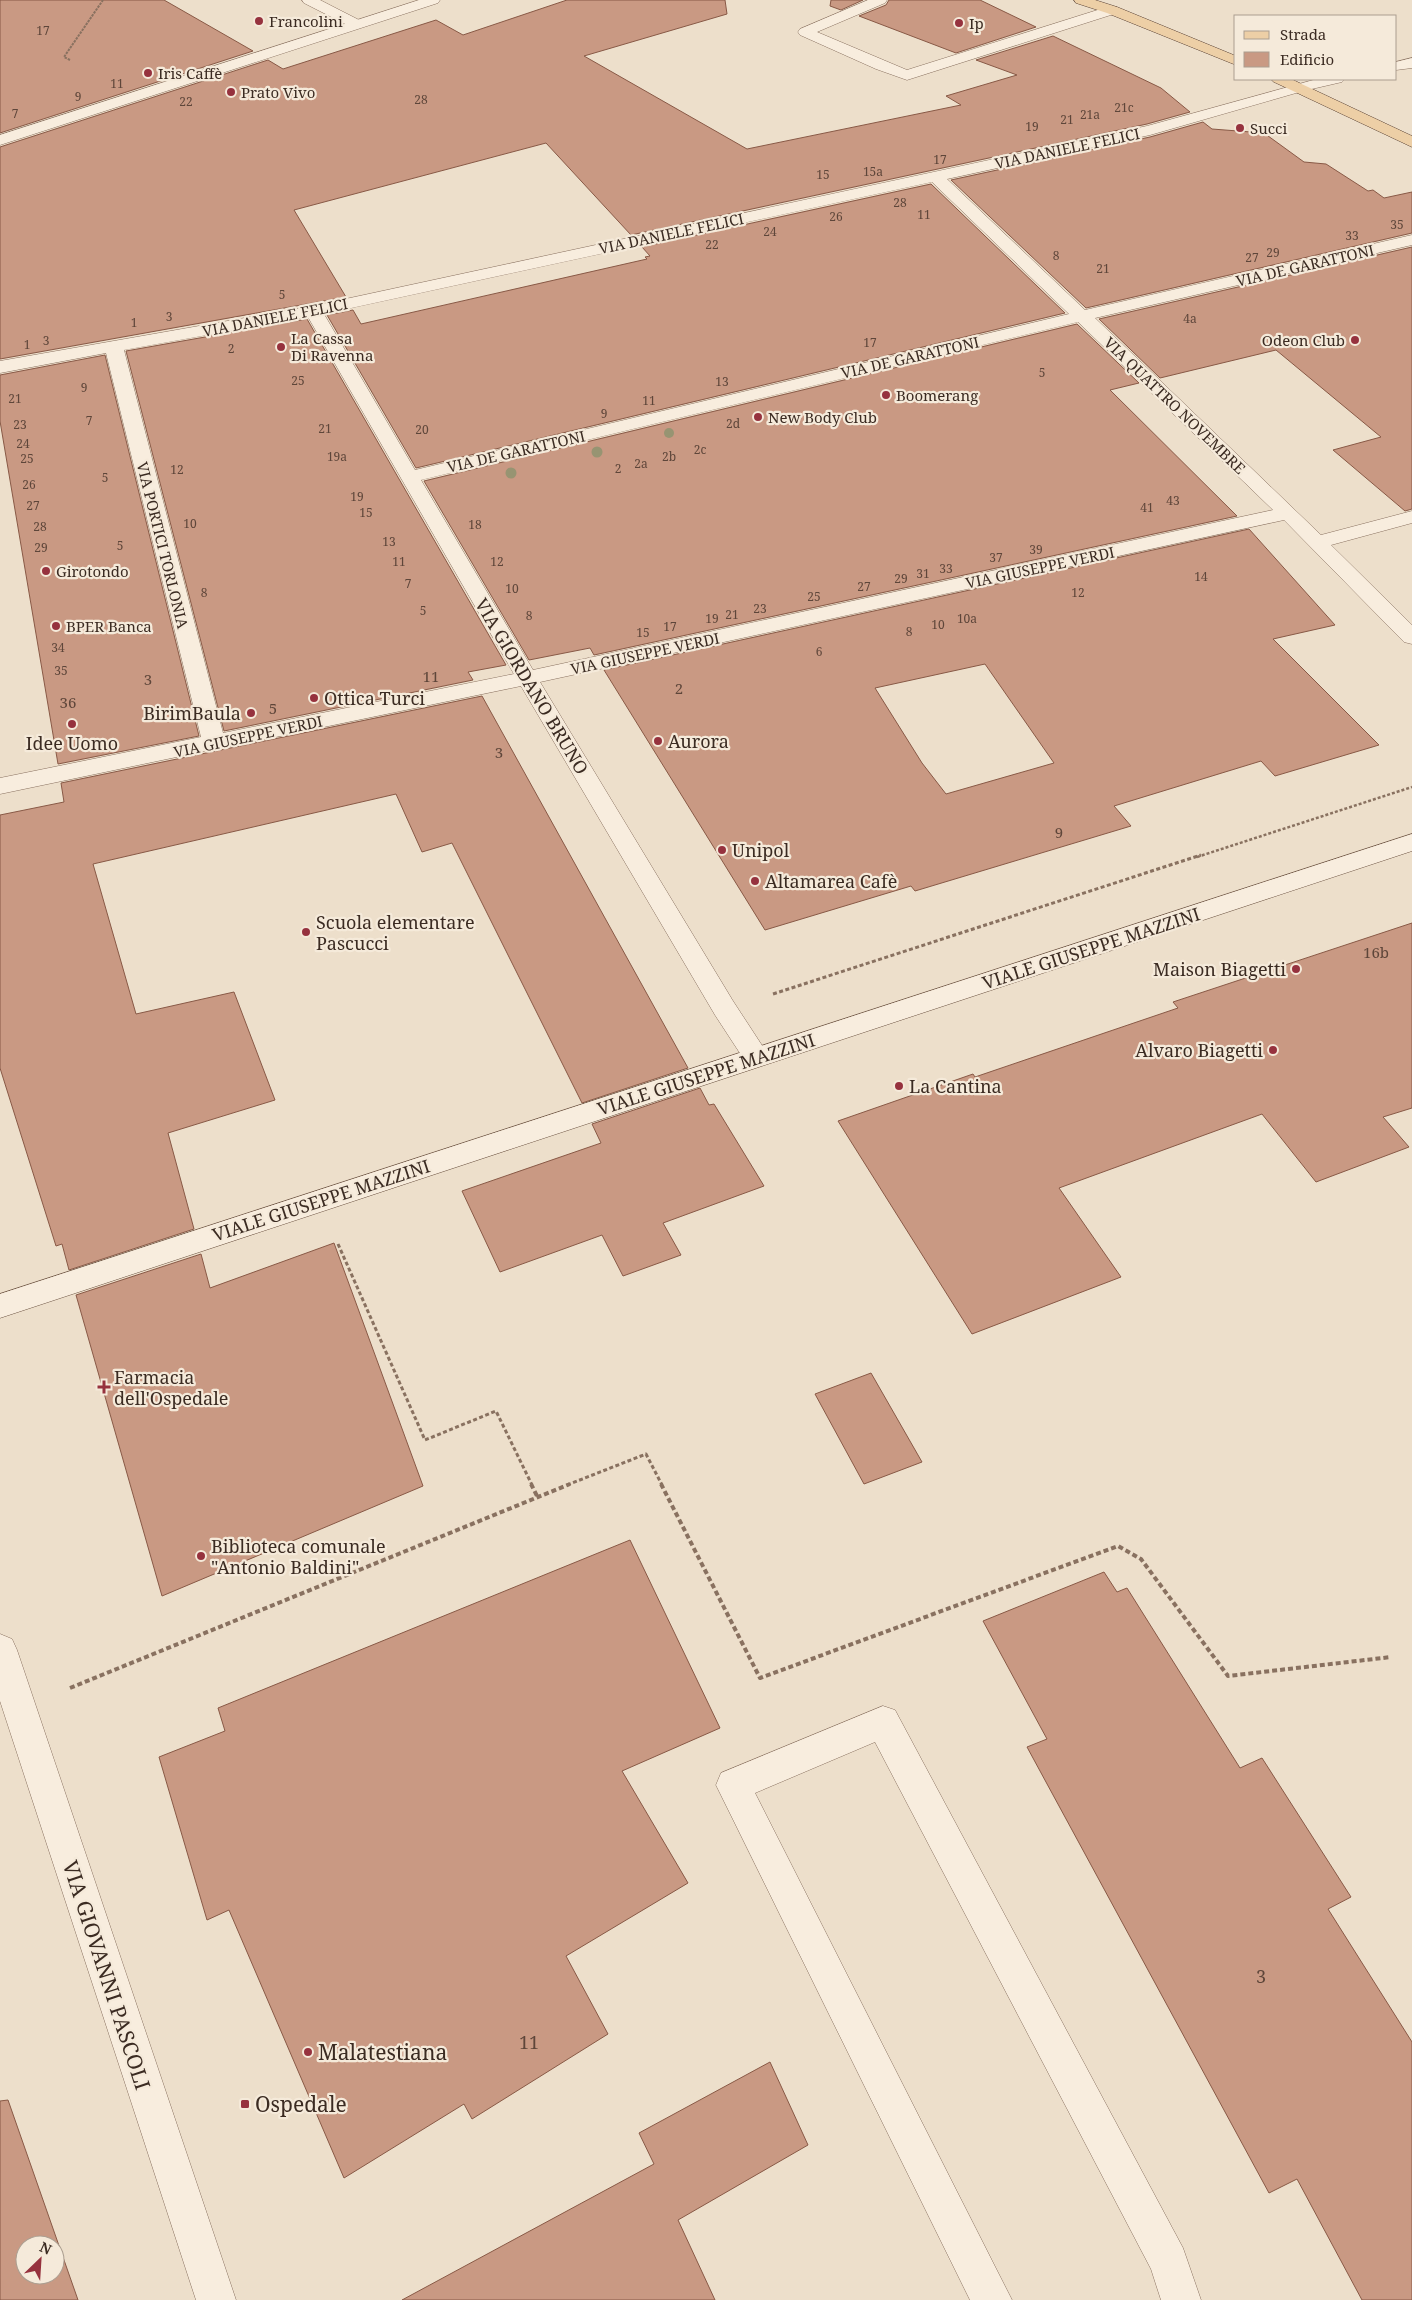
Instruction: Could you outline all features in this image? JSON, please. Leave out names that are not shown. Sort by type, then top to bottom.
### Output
[{"type":"main road","points":[[1081,0],[1112,10],[1234,60]]},
{"type":"main road","points":[[1282,80],[1300,87],[1412,142]]},
{"type":"street","points":[[309,0],[356,24]]},
{"type":"street","points":[[0,140],[433,0]]},
{"type":"street","points":[[880,0],[805,32],[881,66],[907,75],[1112,10]]},
{"type":"street","points":[[1397,66],[1412,63]]},
{"type":"street","name":"VIA DANIELE FELICI","points":[[0,367],[313,311],[1150,130],[1300,87],[1332,80]]},
{"type":"street","name":"VIA QUATTRO NOVEMBRE","points":[[935,176],[1288,513],[1412,637]]},
{"type":"street","name":"VIA DE GARATTONI","points":[[409,477],[1082,316],[1412,240]]},
{"type":"street","name":"VIA GIORDANO BRUNO","points":[[313,311],[527,678],[724,1008],[756,1057]]},
{"type":"street","name":"VIA PORTICI TORLONIA","points":[[114,347],[214,744]]},
{"type":"street","name":"VIA GIUSEPPE VERDI","points":[[0,786],[214,744],[527,678],[1288,513]]},
{"type":"street","points":[[1317,542],[1412,517]]},
{"type":"street","name":"VIALE GIUSEPPE MAZZINI","points":[[0,1306],[1412,842]]},
{"type":"street","name":"VIA GIOVANNI PASCOLI","points":[[0,1650],[10,1698],[216,2300]]},
{"type":"street","points":[[992,2300],[732,1785],[883,1722],[1169,2262],[1181,2300]]},
{"type":"path","points":[[70,60],[64,57],[103,0]]},
{"type":"path","points":[[772,994],[1412,787]]},
{"type":"path","points":[[319,1201],[425,1440],[496,1411],[537,1496]]},
{"type":"path","points":[[10,1698],[646,1454],[760,1678],[1118,1546],[1141,1559],[1228,1676],[1391,1657]]},
{"type":"building","points":[[0,0],[164,0],[253,51],[0,133]]},
{"type":"building","points":[[567,0],[725,0],[727,14],[584,56],[747,149],[961,105],[946,96],[1017,75],[976,60],[1053,36],[1161,88],[1190,112],[1147,124],[631,235],[546,143],[294,210],[346,297],[0,359],[0,147],[268,60],[283,69],[436,20],[463,35]]},
{"type":"building","points":[[831,0],[863,0],[841,10],[830,6]]},
{"type":"building","name":"Ip","points":[[889,0],[980,0],[1036,27],[956,53],[859,16],[886,5]]},
{"type":"building","points":[[1203,122],[1212,129],[1264,133],[1304,162],[1326,164],[1368,191],[1373,190],[1384,198],[1412,192],[1412,233],[1086,308],[951,180],[1150,137]]},
{"type":"building","points":[[931,184],[1065,313],[416,468],[327,315],[353,310],[361,324],[647,259],[645,257],[650,256],[642,247]]},
{"type":"building","points":[[1412,247],[1412,509],[1405,511],[1333,450],[1381,437],[1276,350],[1160,378],[1099,319]]},
{"type":"building","points":[[307,319],[506,665],[468,672],[473,680],[224,731],[126,351]]},
{"type":"building","points":[[1077,324],[1139,383],[1110,390],[1237,516],[594,655],[590,648],[529,660],[424,481]]},
{"type":"building","points":[[105,355],[199,736],[58,764],[0,421],[0,375]]},
{"type":"building","points":[[1249,529],[1335,625],[1273,639],[1379,745],[1275,776],[1261,761],[1114,806],[1131,826],[915,891],[911,886],[765,930],[604,670]],"holes":[[[985,664],[1054,763],[946,794],[922,763],[875,688]]]},
{"type":"building","points":[[482,696],[688,1068],[582,1103],[452,843],[422,852],[396,794],[93,864],[136,1014],[234,992],[275,1100],[168,1133],[194,1229],[69,1270],[62,1244],[56,1246],[0,1068],[0,815],[64,802],[61,783]]},
{"type":"building","points":[[1412,923],[1412,1108],[1383,1117],[1409,1147],[1316,1182],[1262,1114],[1059,1188],[1121,1277],[972,1334],[838,1121],[973,1074],[975,1077],[1178,1008],[1173,1002]]},
{"type":"building","points":[[700,1088],[709,1105],[714,1104],[764,1186],[663,1223],[681,1255],[623,1276],[602,1235],[500,1272],[462,1191],[601,1143],[592,1124]]},
{"type":"building","points":[[334,1243],[423,1486],[162,1596],[76,1295],[201,1254],[210,1288]]},
{"type":"building","points":[[871,1373],[922,1462],[864,1484],[815,1394]]},
{"type":"building","points":[[630,1540],[720,1728],[622,1771],[688,1883],[566,1956],[608,2034],[472,2119],[464,2104],[344,2178],[229,1910],[207,1920],[159,1757],[225,1731],[218,1708]]},
{"type":"building","points":[[1104,1572],[1117,1592],[1127,1588],[1240,1768],[1262,1758],[1351,1897],[1328,1909],[1412,2042],[1412,2300],[1362,2300],[1297,2179],[1269,2193],[1027,1747],[1047,1739],[983,1621]]},
{"type":"building","points":[[770,2062],[808,2145],[678,2220],[715,2300],[402,2300],[654,2164],[639,2133]]},
{"type":"building","points":[[8,2100],[55,2235],[15,2235],[15,2285],[65,2285],[65,2263],[78,2300],[0,2300],[0,2101]]},
{"type":"place","name":"Francolini","points":[[259,21]]},
{"type":"place","name":"Ip","points":[[959,23]]},
{"type":"place","name":"Iris Caffè","points":[[148,73]]},
{"type":"place","name":"Prato Vivo","points":[[231,92]]},
{"type":"place","name":"Succi","points":[[1240,128]]},
{"type":"place","name":"Odeon Club","points":[[1355,340]]},
{"type":"place","name":"La Cassa Di Ravenna","points":[[281,347]]},
{"type":"place","name":"Boomerang","points":[[886,395]]},
{"type":"place","name":"New Body Club","points":[[758,417]]},
{"type":"place","name":"Girotondo","points":[[46,571]]},
{"type":"place","name":"BPER Banca","points":[[56,626]]},
{"type":"place","name":"Ottica Turci","points":[[314,698]]},
{"type":"place","name":"BirimBaula","points":[[251,713]]},
{"type":"place","name":"Idee Uomo","points":[[72,724]]},
{"type":"place","name":"Aurora","points":[[658,741]]},
{"type":"place","name":"Unipol","points":[[722,850]]},
{"type":"place","name":"Altamarea Cafè","points":[[755,881]]},
{"type":"place","name":"Scuola elementare Pascucci","points":[[306,932]]},
{"type":"place","name":"Maison Biagetti","points":[[1296,969]]},
{"type":"place","name":"Alvaro Biagetti","points":[[1273,1050]]},
{"type":"place","name":"La Cantina","points":[[899,1086]]},
{"type":"place","name":"Farmacia dell'Ospedale","points":[[104,1387]]},
{"type":"place","name":"Biblioteca comunale \"Antonio Baldini\"","points":[[201,1556]]},
{"type":"place","name":"Malatestiana","points":[[308,2052]]},
{"type":"place","name":"Ospedale","points":[[245,2104]]}]
